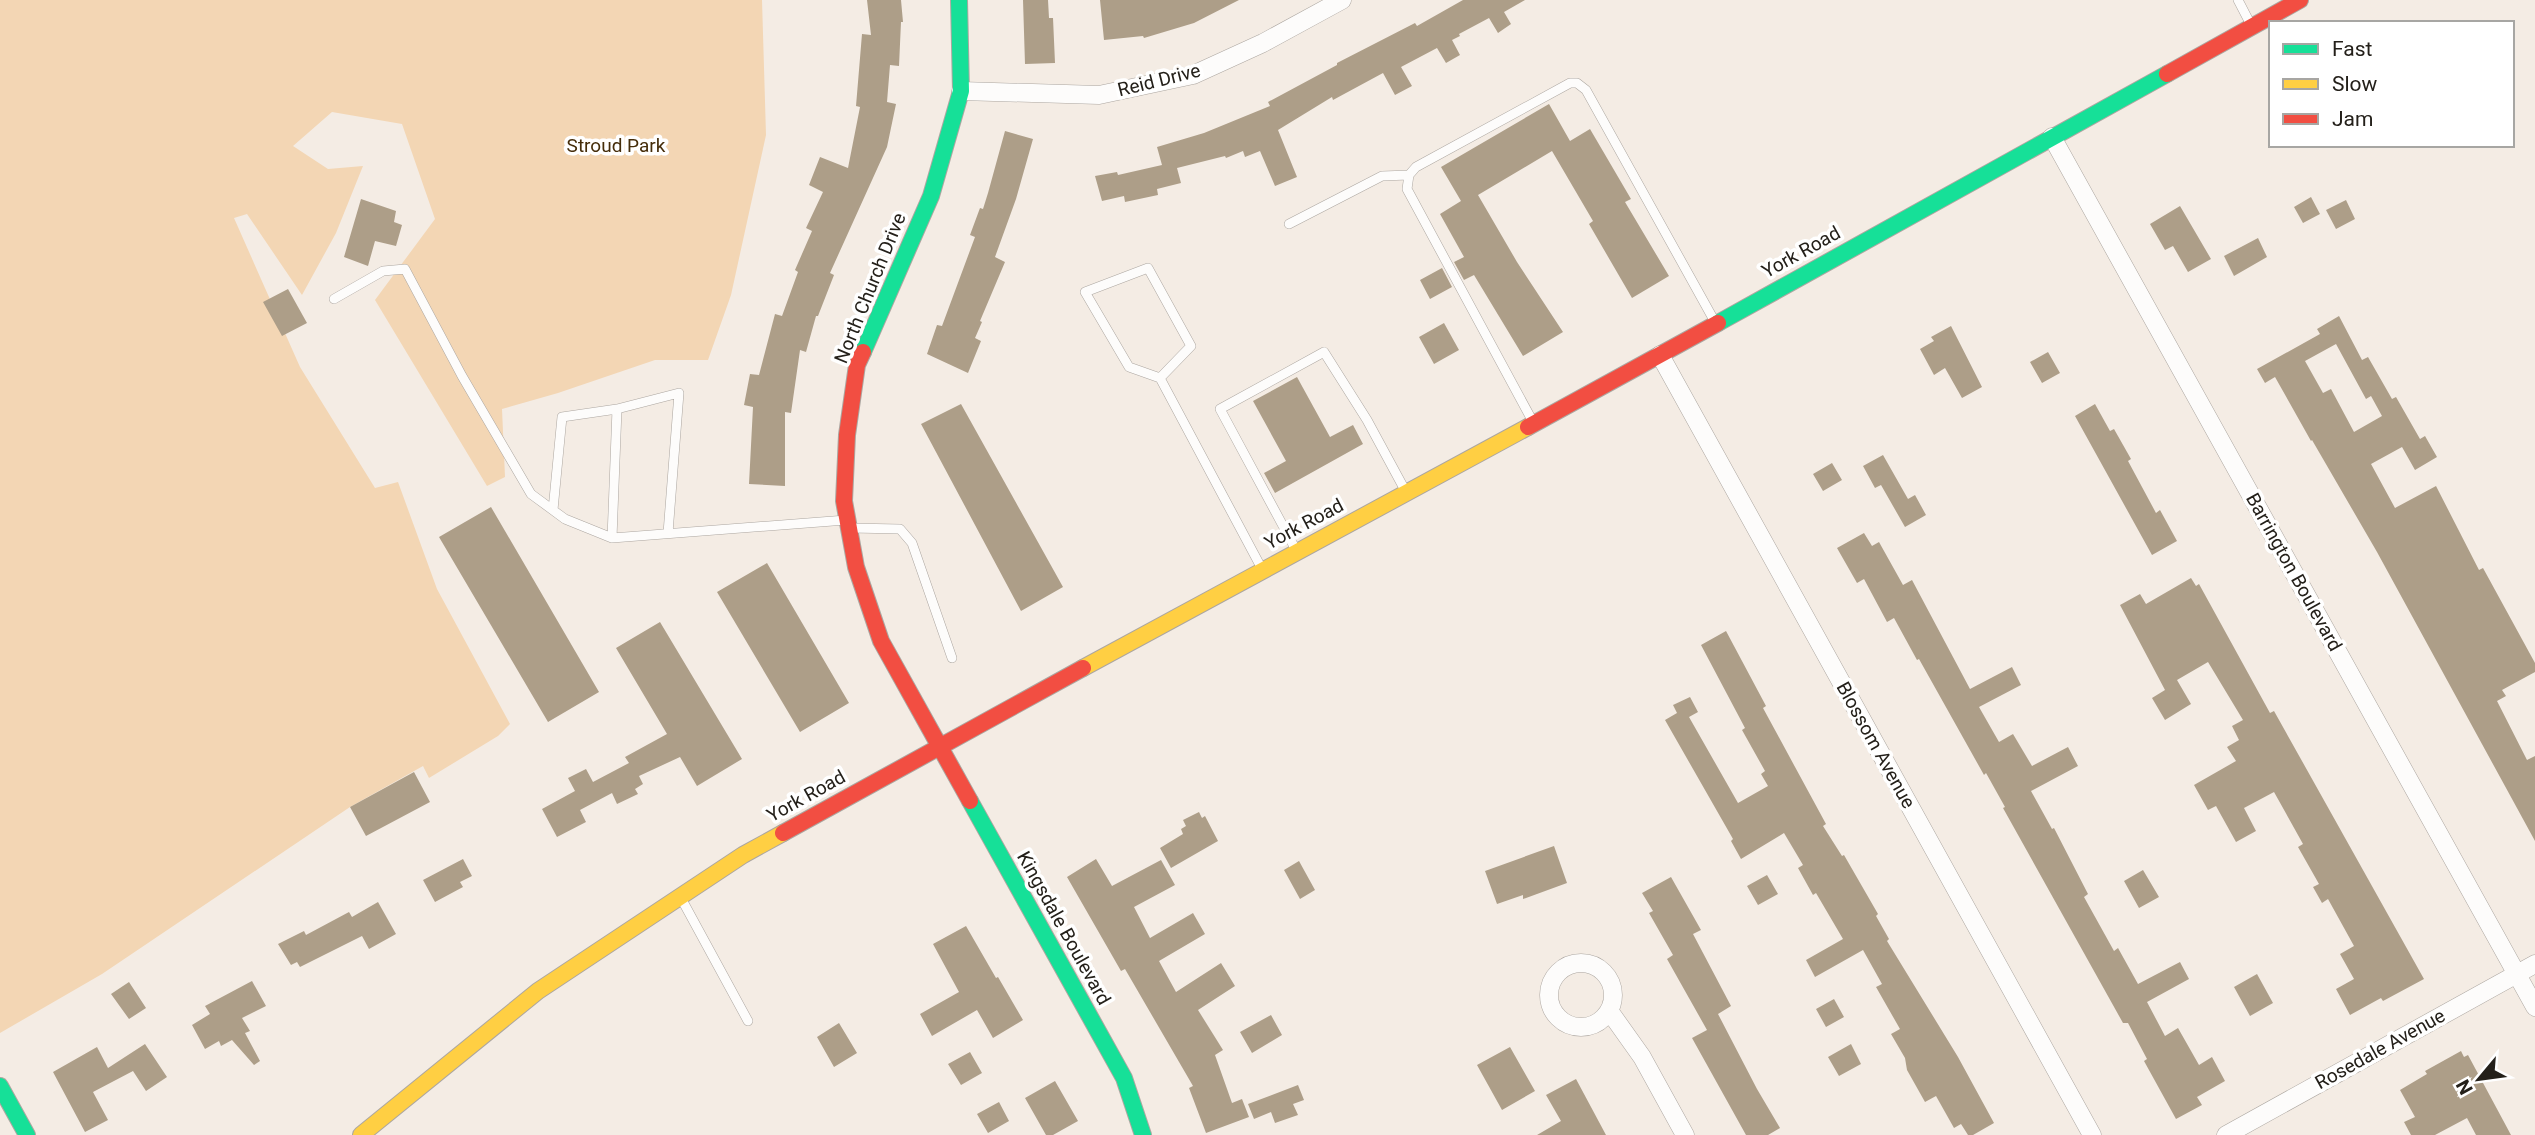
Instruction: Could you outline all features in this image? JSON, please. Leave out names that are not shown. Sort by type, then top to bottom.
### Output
[{"type":"main road","name":"North Church Drive","points":[[939,746],[881,641],[856,567],[844,501],[847,435],[857,365],[931,196],[961,91],[959,0]]},
{"type":"main road","name":"York Road","points":[[361,1135],[538,991],[743,855],[1660,355],[2300,0]]},
{"type":"main road","name":"Kingsdale Boulevard","points":[[939,746],[1124,1078],[1143,1135]]},
{"type":"main road","points":[[0,1086],[27,1135]]},
{"type":"street","name":"Reid Drive","points":[[961,91],[1099,94],[1193,75],[1263,43],[1342,0]]},
{"type":"street","name":"Barrington Boulevard","points":[[2052,137],[2535,1007]]},
{"type":"street","name":"Blossom Avenue","points":[[1660,355],[2092,1135]]},
{"type":"street","name":"Rosedale Avenue","points":[[2226,1135],[2535,964]]},
{"type":"street","points":[[1610,1013],[1642,1057],[1685,1135]]},
{"type":"lane","points":[[2238,0],[2252,26]]},
{"type":"lane","points":[[1534,423],[1407,189],[1409,175],[1416,167],[1570,83],[1577,83],[1586,90],[1716,324]]},
{"type":"lane","points":[[1289,223],[1382,176],[1409,175]]},
{"type":"lane","points":[[1160,378],[1191,346],[1148,268],[1085,292],[1129,367],[1160,378],[1262,570]]},
{"type":"lane","points":[[334,299],[383,271],[405,269],[462,376],[531,494],[565,519],[612,537],[848,524],[900,528],[912,542],[952,658]]},
{"type":"lane","points":[[1297,551],[1220,410],[1324,352],[1367,420],[1406,492]]},
{"type":"lane","points":[[553,510],[562,417],[617,409],[678,393],[668,533]]},
{"type":"lane","points":[[612,537],[617,409]]},
{"type":"lane","points":[[680,897],[748,1021]]},
{"type":"green space","name":"Stroud Park","points":[[0,0],[762,0],[766,135],[731,295],[708,360],[655,360],[502,409],[505,477],[487,486],[375,300],[435,219],[402,124],[332,112],[293,146],[328,169],[363,166],[336,233],[302,295],[247,214],[234,218],[300,367],[375,488],[398,482],[437,589],[510,724],[498,736],[429,778],[423,766],[350,807],[102,974],[0,1033]]},
{"type":"building","points":[[867,0],[901,0],[903,22],[899,66],[890,65],[887,102],[896,104],[887,147],[830,273],[834,275],[816,316],[806,352],[800,350],[791,413],[785,412],[785,486],[749,484],[753,407],[744,405],[750,374],[759,375],[775,314],[782,316],[798,272],[795,270],[812,231],[806,228],[823,192],[809,185],[820,157],[848,168],[860,107],[856,106],[862,34],[871,35]]},
{"type":"building","points":[[1023,0],[1048,0],[1049,18],[1053,18],[1055,63],[1025,64]]},
{"type":"building","points":[[1100,0],[1239,0],[1194,23],[1144,38],[1104,40]]},
{"type":"building","points":[[1463,0],[1525,0],[1504,12],[1511,24],[1498,33],[1489,18],[1459,34],[1460,36],[1452,40],[1460,55],[1446,63],[1437,48],[1401,67],[1412,86],[1395,95],[1383,73],[1333,100],[1332,97],[1278,130],[1297,177],[1275,186],[1260,151],[1245,157],[1243,151],[1226,158],[1225,156],[1177,168],[1181,183],[1157,189],[1158,195],[1125,202],[1124,196],[1102,201],[1095,176],[1117,172],[1118,175],[1162,165],[1157,147],[1204,133],[1270,106],[1268,102],[1337,63],[1415,23],[1417,26]]},
{"type":"building","points":[[1549,104],[1570,141],[1590,129],[1631,199],[1625,202],[1669,276],[1632,298],[1589,224],[1593,221],[1552,151],[1478,195],[1517,262],[1563,332],[1523,356],[1474,275],[1464,280],[1454,262],[1464,257],[1440,214],[1461,201],[1441,167]]},
{"type":"building","points":[[1005,131],[1033,139],[1016,199],[995,257],[1005,262],[980,321],[982,322],[975,338],[981,341],[968,373],[927,354],[937,325],[942,326],[975,237],[970,235],[980,208],[983,209]]},
{"type":"building","points":[[2311,197],[2320,214],[2303,223],[2294,207]]},
{"type":"building","points":[[361,199],[396,211],[394,222],[402,225],[396,246],[375,241],[368,266],[344,257]]},
{"type":"building","points":[[2346,200],[2355,219],[2336,229],[2326,210]]},
{"type":"building","points":[[2180,206],[2211,259],[2188,272],[2173,246],[2165,250],[2150,224]]},
{"type":"building","points":[[2258,238],[2267,257],[2234,276],[2224,256]]},
{"type":"building","points":[[1442,268],[1452,287],[1430,299],[1420,280]]},
{"type":"building","points":[[288,289],[307,323],[282,336],[263,302]]},
{"type":"building","points":[[2339,316],[2362,360],[2368,357],[2392,399],[2396,397],[2420,439],[2425,436],[2437,457],[2415,470],[2402,447],[2371,464],[2395,508],[2436,486],[2479,570],[2483,568],[2535,663],[2535,672],[2502,690],[2506,696],[2497,701],[2527,760],[2535,756],[2535,841],[2377,552],[2275,377],[2265,383],[2257,369],[2320,334],[2317,329]],"holes":[[[2336,344],[2366,399],[2371,396],[2382,416],[2354,432],[2331,389],[2323,393],[2305,361]]]},
{"type":"building","points":[[1444,323],[1459,350],[1434,364],[1419,337]]},
{"type":"building","points":[[1951,326],[1982,387],[1962,398],[1945,368],[1934,375],[1920,349],[1934,341],[1931,337]]},
{"type":"building","points":[[2048,352],[2060,373],[2042,383],[2030,362]]},
{"type":"building","points":[[1297,377],[1330,437],[1353,425],[1363,444],[1275,493],[1264,473],[1286,461],[1253,401]]},
{"type":"building","points":[[961,404],[1063,587],[1021,611],[921,424]]},
{"type":"building","points":[[2095,404],[2110,431],[2114,429],[2131,459],[2128,461],[2156,513],[2160,510],[2177,541],[2152,555],[2075,416]]},
{"type":"building","points":[[1883,455],[1908,499],[1915,495],[1926,515],[1905,527],[1881,485],[1875,488],[1863,466]]},
{"type":"building","points":[[1832,463],[1842,480],[1823,491],[1813,474]]},
{"type":"building","points":[[491,507],[599,692],[548,722],[439,537]]},
{"type":"building","points":[[1864,533],[1872,546],[1879,542],[1903,585],[1912,580],[1970,689],[2012,667],[2021,685],[1979,707],[1999,742],[2013,734],[2032,766],[2068,747],[2078,766],[2031,791],[2052,829],[2054,828],[2088,894],[2084,897],[2114,951],[2118,948],[2138,984],[2180,962],[2189,979],[2147,1002],[2165,1036],[2178,1028],[2199,1065],[2212,1057],[2225,1081],[2197,1097],[2202,1105],[2176,1119],[2144,1061],[2147,1059],[2128,1023],[2123,1023],[1986,773],[1984,775],[1919,659],[1917,660],[1894,618],[1887,622],[1864,579],[1857,583],[1837,548]]},
{"type":"building","points":[[767,563],[849,703],[800,732],[717,592]]},
{"type":"building","points":[[2191,578],[2196,586],[2199,584],[2270,713],[2274,711],[2424,979],[2350,1015],[2336,989],[2354,979],[2340,954],[2354,946],[2328,899],[2322,903],[2313,887],[2319,884],[2298,847],[2303,844],[2274,792],[2244,808],[2256,831],[2236,842],[2216,806],[2208,810],[2194,785],[2236,761],[2227,747],[2239,740],[2232,726],[2243,720],[2208,662],[2177,680],[2191,704],[2165,720],[2152,698],[2165,690],[2120,605],[2140,594],[2146,604]]},
{"type":"building","points":[[660,622],[742,759],[697,786],[680,757],[639,776],[643,784],[635,789],[638,794],[617,804],[612,793],[580,810],[586,822],[557,837],[542,809],[575,791],[568,778],[586,769],[593,782],[629,763],[625,757],[667,734],[616,648]]},
{"type":"building","points":[[1726,631],[1766,706],[1763,708],[1826,824],[1823,826],[1842,856],[1844,855],[1878,914],[1876,916],[1889,939],[1887,941],[1958,1057],[1994,1123],[1973,1135],[1968,1135],[1961,1124],[1954,1128],[1936,1096],[1925,1102],[1891,1034],[1900,1029],[1876,987],[1882,984],[1863,950],[1815,977],[1806,960],[1843,939],[1798,868],[1803,865],[1784,833],[1741,859],[1731,841],[1733,839],[1665,720],[1677,713],[1673,705],[1690,697],[1698,712],[1689,717],[1738,803],[1768,786],[1761,774],[1765,771],[1742,730],[1745,728],[1701,645]]},
{"type":"building","points":[[414,772],[430,802],[366,836],[350,807]]},
{"type":"building","points":[[1199,812],[1202,818],[1205,816],[1218,841],[1171,868],[1160,848],[1183,834],[1181,829],[1186,826],[1183,820]]},
{"type":"building","points":[[1554,846],[1567,883],[1523,899],[1523,895],[1497,904],[1485,871]]},
{"type":"building","points":[[463,859],[472,876],[460,882],[463,887],[435,902],[423,880]]},
{"type":"building","points":[[1096,859],[1112,886],[1161,860],[1175,885],[1134,907],[1150,938],[1193,913],[1205,934],[1159,961],[1176,992],[1221,963],[1235,986],[1198,1010],[1223,1050],[1215,1055],[1232,1103],[1242,1099],[1249,1117],[1206,1133],[1189,1088],[1193,1086],[1125,969],[1121,971],[1067,877]]},
{"type":"building","points":[[1299,861],[1315,890],[1300,899],[1284,870]]},
{"type":"building","points":[[2143,870],[2159,897],[2139,908],[2124,881]]},
{"type":"building","points":[[1767,875],[1778,894],[1758,905],[1747,886]]},
{"type":"building","points":[[1671,877],[1701,930],[1693,934],[1731,1006],[1718,1014],[1780,1128],[1768,1135],[1746,1135],[1692,1038],[1707,1030],[1667,959],[1673,955],[1649,913],[1653,911],[1642,893]]},
{"type":"building","points":[[378,902],[396,934],[369,949],[362,936],[300,967],[297,962],[291,965],[278,944],[304,931],[306,935],[349,912],[352,917]]},
{"type":"building","points":[[966,926],[1023,1020],[993,1038],[977,1010],[932,1036],[920,1014],[959,992],[933,944]]},
{"type":"building","points":[[2257,974],[2273,1003],[2250,1016],[2234,987]]},
{"type":"building","points":[[252,981],[266,1006],[242,1018],[250,1031],[245,1033],[260,1061],[254,1065],[232,1040],[221,1046],[219,1041],[205,1049],[192,1025],[210,1014],[205,1006]]},
{"type":"building","points":[[129,982],[146,1008],[129,1019],[111,994]]},
{"type":"building","points":[[1834,999],[1844,1017],[1826,1027],[1816,1009]]},
{"type":"building","points":[[1271,1015],[1282,1035],[1252,1053],[1240,1032]]},
{"type":"building","points":[[839,1023],[857,1053],[834,1067],[817,1037]]},
{"type":"building","points":[[145,1044],[167,1077],[146,1091],[133,1071],[93,1092],[108,1120],[85,1132],[53,1072],[97,1047],[108,1068]]},
{"type":"building","points":[[1851,1044],[1861,1064],[1839,1076],[1828,1057]]},
{"type":"building","points":[[1510,1047],[1535,1091],[1502,1110],[1477,1065]]},
{"type":"building","points":[[2461,1051],[2464,1057],[2468,1055],[2511,1135],[2476,1135],[2467,1118],[2435,1135],[2411,1135],[2404,1122],[2415,1117],[2400,1090],[2427,1074],[2425,1071]]},
{"type":"building","points":[[970,1052],[982,1073],[961,1085],[948,1064]]},
{"type":"building","points":[[1576,1079],[1606,1135],[1537,1135],[1561,1121],[1546,1095]]},
{"type":"building","points":[[1055,1081],[1078,1121],[1053,1135],[1046,1135],[1025,1098]]},
{"type":"building","points":[[1298,1085],[1304,1100],[1293,1104],[1298,1115],[1275,1123],[1271,1112],[1254,1119],[1248,1104]]},
{"type":"building","points":[[999,1102],[1009,1121],[988,1133],[977,1114]]},
{"type":"traffic: fast","points":[[863,352],[931,196],[961,91],[959,0]]},
{"type":"traffic: fast","points":[[1718,323],[2167,74]]},
{"type":"traffic: fast","points":[[970,801],[1124,1078],[1143,1135]]},
{"type":"traffic: fast","points":[[0,1086],[27,1135]]},
{"type":"traffic: slow","points":[[1083,668],[1528,427]]},
{"type":"traffic: slow","points":[[361,1135],[538,991],[743,855],[783,833]]},
{"type":"traffic: jam","points":[[2167,74],[2300,0]]},
{"type":"traffic: jam","points":[[1528,427],[1718,323]]},
{"type":"traffic: jam","points":[[863,352],[857,365],[847,435],[844,501],[856,567],[881,641],[970,801]]},
{"type":"traffic: jam","points":[[783,833],[1083,668]]}]
